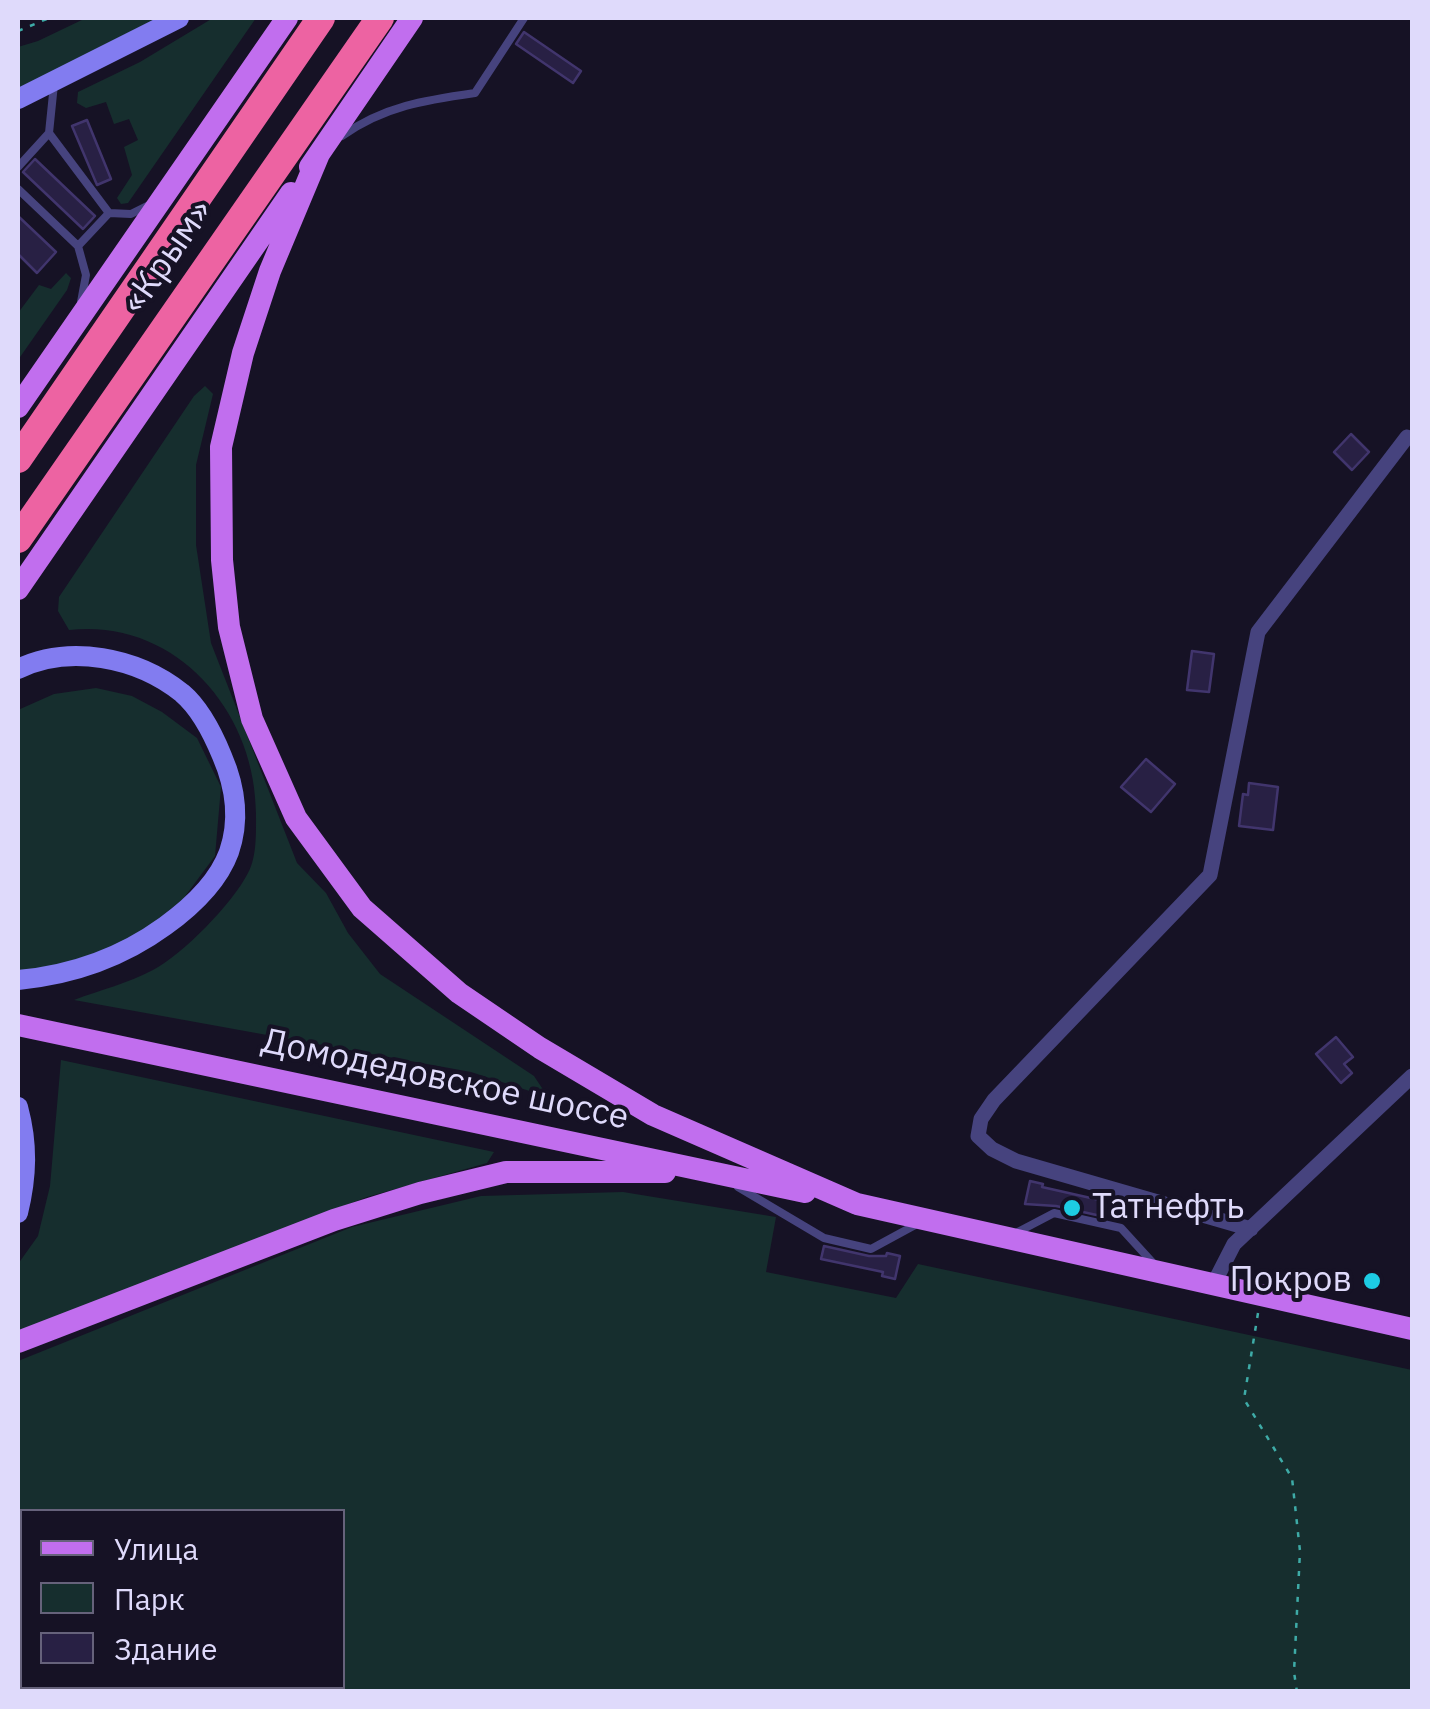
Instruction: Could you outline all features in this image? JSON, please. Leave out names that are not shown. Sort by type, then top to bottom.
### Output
[{"type":"highway","name":"«Крым»","points":[[18,459],[321,18]]},
{"type":"highway","name":"«Крым»","points":[[18,539],[380,18]]},
{"type":"main road","points":[[18,99],[179,18]]},
{"type":"main road","points":[[18,406],[288,18]]},
{"type":"main road","points":[[18,589],[412,18]]},
{"type":"main road","points":[[318,154],[270,271],[243,353],[221,448],[222,560],[228,626],[252,720],[296,818],[362,908],[475,1004],[540,1048],[654,1115],[858,1204],[1412,1329]]},
{"type":"main road","points":[[18,670],[36,660],[98,656],[140,668],[183,694],[207,723],[228,769],[234,784],[235,816],[229,852],[217,875],[186,910],[104,963],[18,980]]},
{"type":"main road","name":"Домодедовское шоссе","points":[[18,1025],[858,1204]]},
{"type":"main road","points":[[18,1107],[26,1137],[25,1184],[18,1213]]},
{"type":"main road","points":[[18,1342],[334,1220],[420,1193],[506,1172],[712,1172]]},
{"type":"street","points":[[1251,1230],[1016,1161],[992,1149],[978,1136],[980,1119],[1210,875],[1258,632],[1407,437]]},
{"type":"street","points":[[1213,1285],[1234,1244],[1412,1076]]},
{"type":"lane","points":[[318,154],[368,118],[425,100],[476,92],[524,18]]},
{"type":"lane","points":[[18,166],[49,133],[54,82]]},
{"type":"lane","points":[[49,133],[108,213]]},
{"type":"lane","points":[[108,213],[131,214],[148,206],[177,177]]},
{"type":"lane","points":[[18,188],[78,246],[86,274],[72,328]]},
{"type":"lane","points":[[78,246],[108,213]]},
{"type":"lane","points":[[712,1172],[824,1238],[870,1249],[926,1219]]},
{"type":"lane","points":[[1006,1238],[1054,1214],[1122,1228],[1163,1273]]},
{"type":"path","points":[[18,31],[49,18]]},
{"type":"path","points":[[1261,1296],[1244,1399],[1292,1478],[1300,1551],[1294,1672],[1297,1692]]},
{"type":"green space","points":[[86,18],[161,18],[18,90],[18,47]]},
{"type":"green space","points":[[213,18],[256,18],[128,203],[121,204],[117,198],[132,175],[124,147],[138,140],[129,119],[114,124],[106,102],[86,108],[77,103],[78,92],[140,62]]},
{"type":"green space","points":[[66,273],[71,278],[67,290],[18,360],[18,313],[39,285],[51,289]]},
{"type":"green space","points":[[205,386],[213,394],[196,465],[196,545],[211,643],[297,863],[326,893],[348,933],[380,974],[534,1076],[548,1097],[471,1072],[74,1000],[144,975],[178,953],[231,899],[253,860],[256,814],[252,776],[242,741],[225,708],[203,679],[175,656],[143,639],[108,630],[69,630],[58,611],[59,597],[194,396]]},
{"type":"green space","points":[[96,688],[132,696],[197,738],[221,787],[215,856],[183,899],[124,947],[18,972],[18,710],[54,694]]},
{"type":"green space","points":[[61,1060],[494,1152],[487,1163],[367,1197],[18,1333],[18,1264],[38,1236],[50,1186]]},
{"type":"green space","points":[[623,1192],[776,1217],[766,1272],[896,1298],[918,1264],[1412,1370],[1412,1691],[18,1691],[18,1361],[352,1227],[481,1196]]},
{"type":"building","points":[[524,32],[581,71],[573,83],[516,44]]},
{"type":"building","points":[[87,120],[111,179],[97,185],[72,126]]},
{"type":"building","points":[[35,159],[95,216],[83,229],[23,172]]},
{"type":"building","points":[[18,216],[56,252],[37,273],[18,254]]},
{"type":"building","points":[[1351,434],[1369,452],[1352,470],[1334,452]]},
{"type":"building","points":[[1192,651],[1214,654],[1209,692],[1187,690]]},
{"type":"building","points":[[1146,759],[1175,784],[1151,812],[1121,787]]},
{"type":"building","points":[[1249,783],[1278,787],[1273,830],[1239,826],[1243,794],[1248,795]]},
{"type":"building","points":[[1336,1037],[1353,1057],[1344,1064],[1352,1073],[1341,1083],[1316,1054]]},
{"type":"building","points":[[1030,1181],[1104,1201],[1101,1216],[1025,1204]]},
{"type":"building","points":[[824,1246],[869,1256],[900,1256],[895,1279],[882,1276],[883,1272],[821,1259]]},
{"type":"place","name":"Татнефть","points":[[1072,1208]]},
{"type":"place","name":"Покров","points":[[1372,1281]]}]
